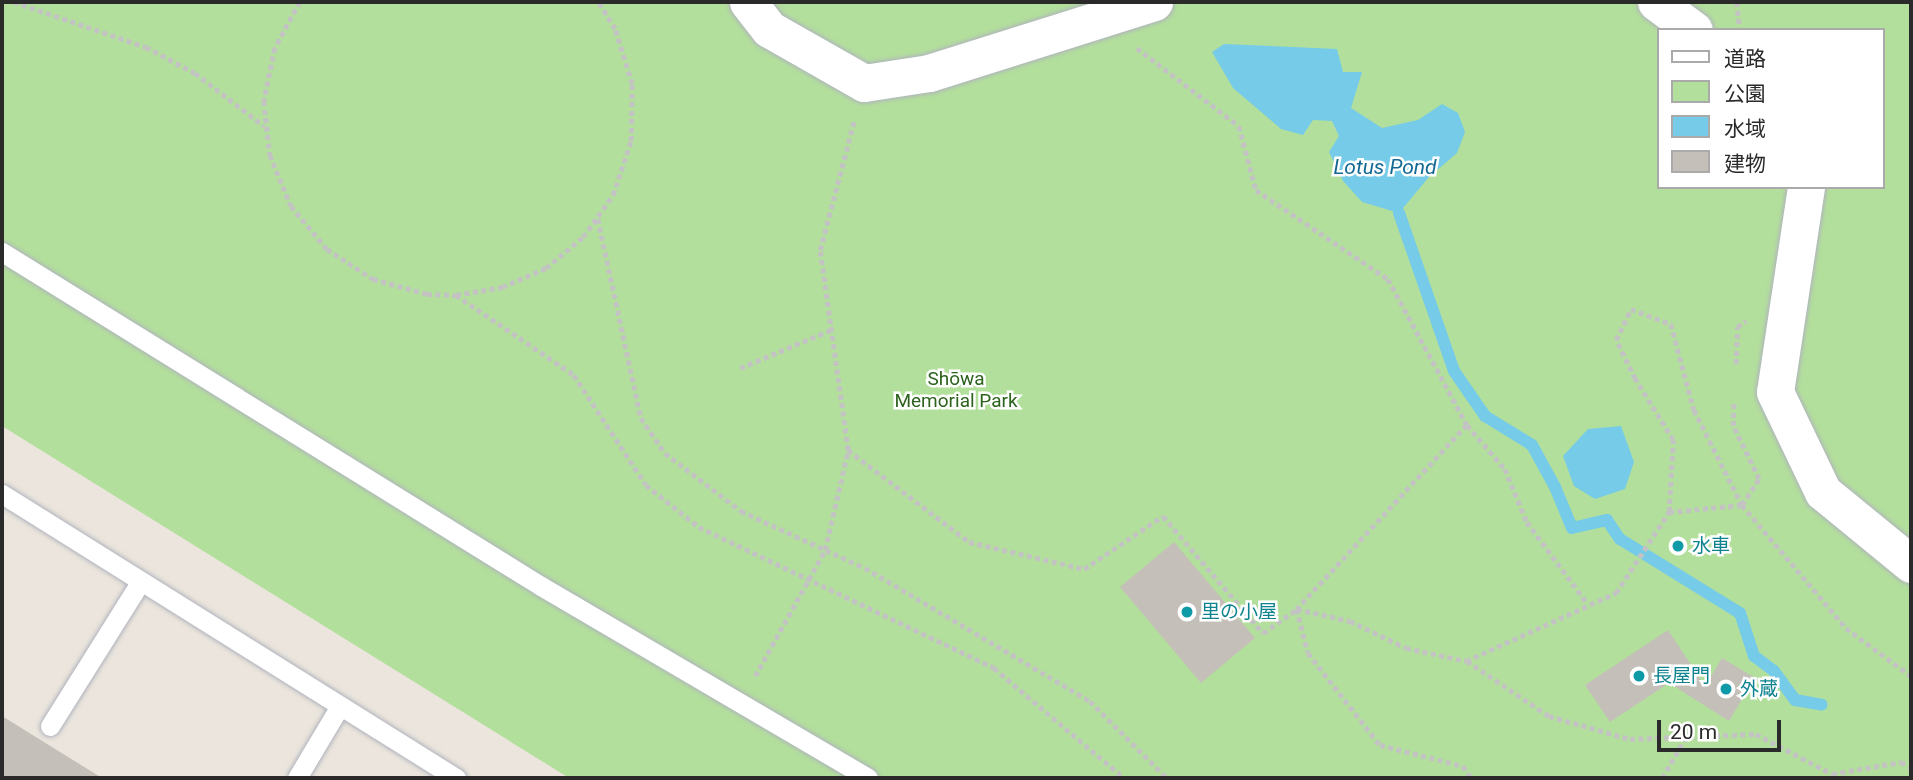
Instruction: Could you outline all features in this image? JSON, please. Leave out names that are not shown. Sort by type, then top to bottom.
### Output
[{"type":"street","points":[[748,2],[769,29],[864,83],[929,73],[1154,2]]},
{"type":"street","points":[[1656,2],[1691,28]]},
{"type":"street","points":[[1805,189],[1775,392],[1823,492],[1911,565]]},
{"type":"lane","points":[[2,252],[541,586],[868,778]]},
{"type":"lane","points":[[2,494],[456,778]]},
{"type":"lane","points":[[50,726],[141,581]]},
{"type":"lane","points":[[297,778],[341,706]]},
{"type":"path","points":[[14,2],[146,47],[195,73],[265,127]]},
{"type":"path","points":[[300,2],[275,48],[264,101],[270,155],[291,206],[327,249],[373,279],[427,294],[456,295],[502,287],[546,268],[565,254],[598,219],[624,169],[634,113],[625,56],[615,29],[598,2]]},
{"type":"path","points":[[1737,2],[1740,28]]},
{"type":"path","points":[[1099,19],[1239,126],[1256,190],[1388,279],[1468,425],[1505,469],[1527,522],[1588,604]]},
{"type":"path","points":[[740,703],[825,550],[848,450],[820,250],[864,83]]},
{"type":"path","points":[[598,219],[641,418],[665,453],[741,510],[865,568],[1090,701],[1167,778]]},
{"type":"path","points":[[456,295],[574,374],[646,485],[699,527],[994,668],[1124,778]]},
{"type":"path","points":[[1466,661],[1616,593],[1669,512],[1673,440],[1616,341],[1631,309],[1671,324],[1695,410],[1742,505],[1846,628],[1911,676]]},
{"type":"path","points":[[740,368],[831,330]]},
{"type":"path","points":[[848,450],[969,542],[1084,569],[1163,516],[1263,633],[1297,609],[1468,425]]},
{"type":"path","points":[[1669,512],[1742,505]]},
{"type":"path","points":[[1297,609],[1350,621],[1406,648],[1466,661],[1549,716],[1630,739],[1756,734],[1832,774],[1902,762],[1911,767]]},
{"type":"path","points":[[1297,609],[1308,653],[1380,746],[1462,766],[1471,778]]},
{"type":"path","points":[[1662,778],[1686,737]]},
{"type":"green space","name":"Shōwa Memorial Park","points":[[2,2],[1911,2],[1911,778],[569,778],[2,426]]},
{"type":"water","name":"Lotus Pond","points":[[1224,44],[1337,49],[1343,72],[1362,72],[1351,108],[1382,128],[1418,120],[1442,104],[1458,113],[1465,132],[1457,153],[1428,178],[1399,213],[1362,202],[1343,181],[1329,152],[1339,136],[1332,121],[1313,120],[1303,135],[1281,129],[1233,88],[1212,52]]},
{"type":"water","points":[[1621,426],[1634,462],[1625,489],[1595,499],[1574,486],[1563,456],[1588,429]]},
{"type":"building","name":"里の小屋","points":[[1174,542],[1255,638],[1201,683],[1120,587]]},
{"type":"building","name":"長屋門","points":[[1668,630],[1705,686],[1722,658],[1755,678],[1729,721],[1669,683],[1610,722],[1585,685]]},
{"type":"building","points":[[2,716],[102,778],[2,778]]},
{"type":"waterway","points":[[1399,213],[1454,371],[1485,416],[1532,445],[1555,487],[1572,528],[1607,520],[1620,539],[1740,613],[1754,656],[1774,671],[1795,700],[1822,705]]},
{"type":"place","name":"水車","points":[[1678,546]]},
{"type":"place","name":"里の小屋","points":[[1187,612]]},
{"type":"place","name":"長屋門","points":[[1639,676]]},
{"type":"place","name":"外蔵","points":[[1726,689]]}]
